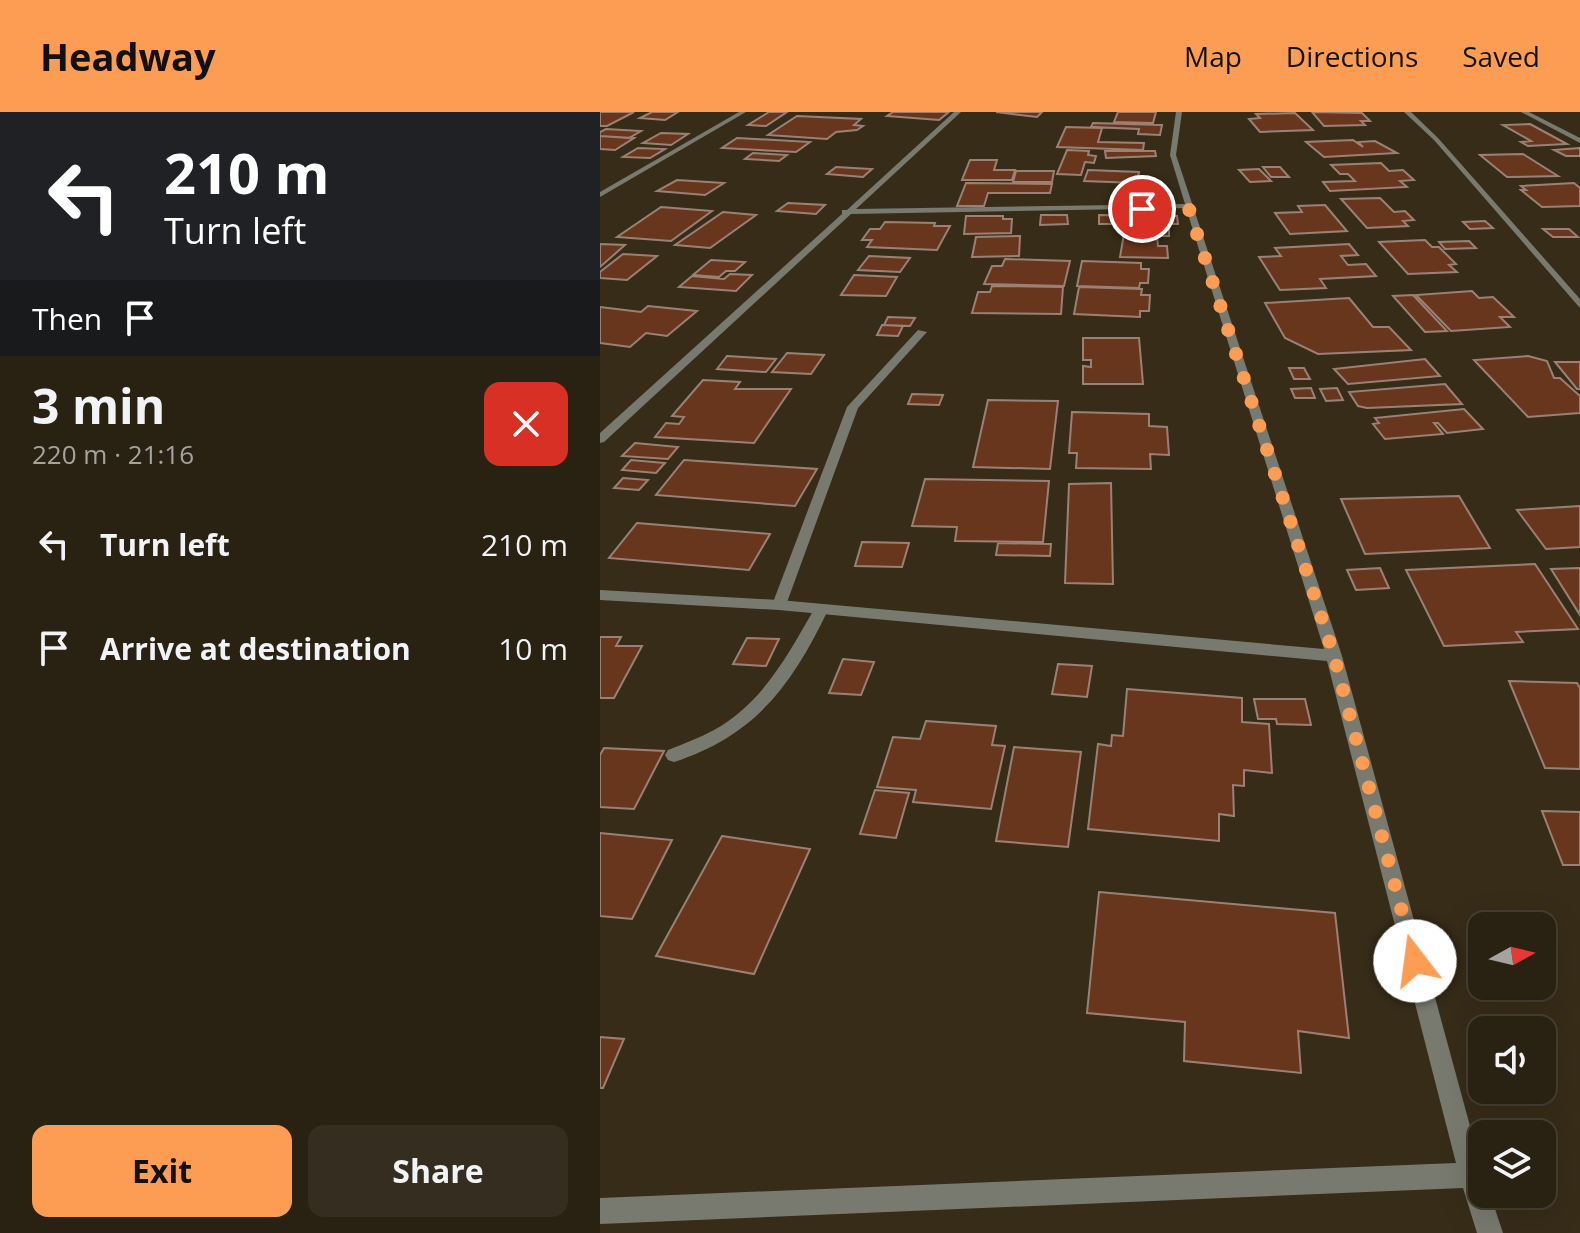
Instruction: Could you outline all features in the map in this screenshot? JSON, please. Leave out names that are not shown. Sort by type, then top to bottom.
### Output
[{"type":"street","points":[[600,195],[743,112]]},
{"type":"street","points":[[600,439],[958,112]]},
{"type":"street","points":[[1179,112],[1173,155],[1334,656],[1468,1164]]},
{"type":"street","points":[[1407,112],[1436,139],[1580,305]]},
{"type":"street","points":[[1524,112],[1580,141]]},
{"type":"street","points":[[845,212],[1188,206]]},
{"type":"street","points":[[779,605],[853,407],[922,332]]},
{"type":"street","points":[[600,595],[779,605],[1334,656]]},
{"type":"street","points":[[674,755],[725,732],[751,713],[795,659],[821,610]]},
{"type":"street","points":[[600,1211],[1468,1175]]},
{"type":"street","points":[[1482,1208],[1490,1233]]},
{"type":"building","points":[[600,112],[634,112],[607,126],[600,126]]},
{"type":"building","points":[[652,112],[678,112],[665,120],[640,118]]},
{"type":"building","points":[[769,112],[787,112],[766,126],[748,125]]},
{"type":"building","points":[[893,112],[949,112],[939,120],[887,116]]},
{"type":"building","points":[[996,112],[1042,112],[1037,117]]},
{"type":"building","points":[[1118,112],[1156,112],[1153,123],[1114,122]]},
{"type":"building","points":[[1312,112],[1362,113],[1370,121],[1361,121],[1365,125],[1324,126]]},
{"type":"building","points":[[1295,113],[1313,130],[1260,132],[1249,119],[1260,118],[1256,114]]},
{"type":"building","points":[[797,116],[861,119],[854,125],[863,126],[857,130],[836,132],[827,139],[768,135]]},
{"type":"building","points":[[1093,123],[1162,125],[1160,135],[1138,134],[1139,129],[1091,127]]},
{"type":"building","points":[[1530,124],[1567,144],[1528,146],[1521,142],[1531,141],[1503,125]]},
{"type":"building","points":[[1066,127],[1102,128],[1098,142],[1144,143],[1143,150],[1057,147]]},
{"type":"building","points":[[606,129],[641,131],[629,138],[600,136],[600,132]]},
{"type":"building","points":[[661,133],[688,134],[671,145],[643,143]]},
{"type":"building","points":[[600,136],[634,138],[615,150],[600,149]]},
{"type":"building","points":[[737,138],[810,142],[796,152],[722,148]]},
{"type":"building","points":[[1353,140],[1363,147],[1358,142],[1375,141],[1397,153],[1324,157],[1306,142]]},
{"type":"building","points":[[638,148],[665,149],[650,158],[623,157]]},
{"type":"building","points":[[1580,148],[1580,156],[1566,156],[1554,150]]},
{"type":"building","points":[[1067,150],[1089,151],[1088,155],[1096,156],[1094,163],[1085,162],[1081,175],[1057,174]]},
{"type":"building","points":[[1105,151],[1155,151],[1156,156],[1106,158]]},
{"type":"building","points":[[753,153],[787,155],[779,161],[745,159]]},
{"type":"building","points":[[1523,154],[1558,176],[1507,177],[1480,155]]},
{"type":"building","points":[[970,160],[997,160],[994,170],[1015,170],[1012,180],[962,180]]},
{"type":"building","points":[[1381,163],[1389,171],[1403,170],[1414,180],[1400,181],[1407,187],[1330,191],[1323,182],[1355,181],[1348,174],[1340,174],[1331,165]]},
{"type":"building","points":[[836,167],[872,169],[863,177],[827,174]]},
{"type":"building","points":[[1263,167],[1280,167],[1289,177],[1271,177]]},
{"type":"building","points":[[1259,169],[1271,181],[1250,182],[1239,170]]},
{"type":"building","points":[[1088,170],[1139,172],[1137,183],[1084,181]]},
{"type":"building","points":[[1016,171],[1054,171],[1052,182],[1013,182]]},
{"type":"building","points":[[677,180],[724,183],[705,195],[657,191]]},
{"type":"building","points":[[966,183],[1052,184],[1050,193],[988,193],[984,206],[957,206]]},
{"type":"building","points":[[1574,183],[1580,188],[1580,206],[1542,207],[1521,190],[1526,190],[1521,186]]},
{"type":"building","points":[[1380,198],[1394,212],[1405,211],[1414,220],[1403,221],[1408,226],[1367,228],[1341,199]]},
{"type":"building","points":[[788,203],[825,205],[816,214],[777,211]]},
{"type":"building","points":[[1325,205],[1347,231],[1290,234],[1275,213],[1302,212],[1298,206]]},
{"type":"building","points":[[661,207],[712,211],[671,241],[617,237]]},
{"type":"building","points":[[723,212],[756,215],[710,248],[675,245]]},
{"type":"building","points":[[1041,215],[1067,215],[1068,224],[1040,225]]},
{"type":"building","points":[[1099,215],[1177,216],[1178,224],[1099,224]]},
{"type":"building","points":[[966,216],[1003,216],[1003,219],[1012,219],[1011,233],[964,234]]},
{"type":"building","points":[[1485,221],[1493,228],[1470,229],[1463,222]]},
{"type":"building","points":[[885,222],[950,226],[937,250],[867,247],[872,240],[862,240],[870,229],[880,229]]},
{"type":"building","points":[[1125,228],[1169,230],[1169,236],[1157,236],[1158,246],[1167,246],[1168,258],[1120,257]]},
{"type":"building","points":[[1543,229],[1569,229],[1578,237],[1553,237]]},
{"type":"building","points":[[1020,236],[1019,256],[972,257],[976,237]]},
{"type":"building","points":[[1425,240],[1432,247],[1439,247],[1456,264],[1449,265],[1457,272],[1408,274],[1379,242]]},
{"type":"building","points":[[1469,241],[1476,248],[1445,249],[1439,242]]},
{"type":"building","points":[[600,244],[625,245],[600,267]]},
{"type":"building","points":[[1349,244],[1358,255],[1341,256],[1348,265],[1366,264],[1376,276],[1320,279],[1326,288],[1280,290],[1259,257],[1281,256],[1275,248]]},
{"type":"building","points":[[623,254],[657,256],[627,280],[600,278],[600,272]]},
{"type":"building","points":[[869,256],[910,258],[900,272],[858,270]]},
{"type":"building","points":[[1005,259],[1070,261],[1064,286],[984,284],[992,266],[1002,266]]},
{"type":"building","points":[[711,260],[745,262],[735,271],[726,271],[719,277],[693,275]]},
{"type":"building","points":[[1082,261],[1141,263],[1141,269],[1149,269],[1148,283],[1140,283],[1139,288],[1077,286]]},
{"type":"building","points":[[730,274],[752,275],[736,291],[679,287],[692,276],[724,279]]},
{"type":"building","points":[[854,275],[897,277],[886,296],[841,295]]},
{"type":"building","points":[[992,286],[1063,287],[1061,314],[972,313],[978,292],[990,292]]},
{"type":"building","points":[[1079,287],[1142,289],[1141,295],[1150,295],[1149,311],[1140,311],[1140,317],[1074,314]]},
{"type":"building","points":[[1472,291],[1479,298],[1493,297],[1514,317],[1500,317],[1510,327],[1451,331],[1416,295]]},
{"type":"building","points":[[1413,295],[1447,331],[1425,332],[1393,296]]},
{"type":"building","points":[[1349,298],[1373,327],[1389,327],[1411,350],[1318,354],[1285,338],[1265,303]]},
{"type":"building","points":[[648,306],[697,311],[667,336],[646,333],[630,347],[600,343],[600,307],[641,312]]},
{"type":"building","points":[[888,317],[915,318],[910,326],[884,325]]},
{"type":"building","points":[[882,325],[903,326],[898,336],[877,335]]},
{"type":"building","points":[[1083,338],[1139,338],[1143,384],[1083,384],[1083,366],[1091,367],[1091,360],[1083,360]]},
{"type":"building","points":[[787,353],[824,355],[811,374],[772,372]]},
{"type":"building","points":[[727,356],[776,359],[766,372],[717,369]]},
{"type":"building","points":[[1528,356],[1547,361],[1554,378],[1560,378],[1580,396],[1580,413],[1528,417],[1474,360]]},
{"type":"building","points":[[1425,359],[1440,376],[1348,384],[1334,369]]},
{"type":"building","points":[[1555,362],[1580,362],[1580,389],[1577,389]]},
{"type":"building","points":[[1289,368],[1304,368],[1310,379],[1294,379]]},
{"type":"building","points":[[703,380],[740,382],[735,389],[791,389],[754,443],[655,437],[666,423],[679,424],[684,417],[672,416]]},
{"type":"building","points":[[1445,384],[1462,404],[1367,408],[1358,406],[1349,392]]},
{"type":"building","points":[[1311,388],[1315,398],[1295,398],[1291,389]]},
{"type":"building","points":[[1337,388],[1343,400],[1326,401],[1320,389]]},
{"type":"building","points":[[912,394],[943,395],[939,405],[908,404]]},
{"type":"building","points":[[988,400],[1058,401],[1050,469],[973,467]]},
{"type":"building","points":[[1464,409],[1483,429],[1447,433],[1438,423],[1434,423],[1443,434],[1385,439],[1373,424],[1379,423],[1375,418]]},
{"type":"building","points":[[1072,412],[1149,414],[1149,426],[1167,427],[1169,455],[1150,454],[1151,469],[1076,468],[1077,453],[1069,453]]},
{"type":"building","points":[[635,443],[678,447],[668,459],[622,456]]},
{"type":"building","points":[[631,460],[665,463],[656,473],[622,470]]},
{"type":"building","points":[[684,460],[817,469],[795,506],[656,495]]},
{"type":"building","points":[[623,478],[648,480],[639,490],[614,488]]},
{"type":"building","points":[[925,479],[1049,481],[1043,542],[955,541],[957,527],[912,526]]},
{"type":"building","points":[[1111,483],[1113,584],[1065,583],[1069,484]]},
{"type":"building","points":[[1459,496],[1490,548],[1365,554],[1341,499]]},
{"type":"building","points":[[1580,506],[1580,547],[1546,549],[1517,510]]},
{"type":"building","points":[[637,523],[770,534],[749,570],[609,558]]},
{"type":"building","points":[[862,542],[909,543],[902,567],[855,566]]},
{"type":"building","points":[[998,543],[1051,544],[1050,556],[996,555]]},
{"type":"building","points":[[1535,564],[1578,629],[1516,632],[1523,642],[1444,646],[1406,570]]},
{"type":"building","points":[[1380,568],[1389,588],[1356,590],[1347,570]]},
{"type":"building","points":[[1580,568],[1580,615],[1551,569]]},
{"type":"building","points":[[600,637],[621,637],[616,646],[642,646],[614,698],[600,698]]},
{"type":"building","points":[[747,638],[779,639],[766,666],[733,664]]},
{"type":"building","points":[[843,659],[874,662],[861,695],[829,693]]},
{"type":"building","points":[[1058,664],[1092,666],[1087,697],[1052,694]]},
{"type":"building","points":[[1509,681],[1577,683],[1580,688],[1580,769],[1545,768]]},
{"type":"building","points":[[1127,689],[1242,698],[1242,722],[1269,724],[1272,773],[1244,770],[1244,786],[1233,785],[1234,816],[1219,814],[1219,841],[1088,829],[1098,744],[1111,746],[1112,735],[1123,736]]},
{"type":"building","points":[[1254,699],[1305,699],[1311,725],[1277,724],[1276,719],[1258,719]]},
{"type":"building","points":[[926,721],[996,726],[992,745],[1005,746],[991,809],[913,802],[916,790],[877,787],[893,737],[920,739]]},
{"type":"building","points":[[1014,747],[1081,752],[1068,847],[996,841]]},
{"type":"building","points":[[604,748],[664,751],[634,809],[600,807],[600,755]]},
{"type":"building","points":[[875,790],[909,793],[896,838],[860,834]]},
{"type":"building","points":[[1542,811],[1580,812],[1580,865],[1563,865]]},
{"type":"building","points":[[600,833],[672,840],[632,919],[600,916]]},
{"type":"building","points":[[722,836],[810,849],[754,974],[656,956]]},
{"type":"building","points":[[1099,892],[1335,913],[1349,1038],[1298,1031],[1301,1073],[1184,1061],[1185,1022],[1087,1013]]},
{"type":"building","points":[[600,1037],[624,1039],[603,1088],[600,1088]]},
{"type":"route","points":[[1142,209],[1188,206],[1334,656],[1415,961]]}]
